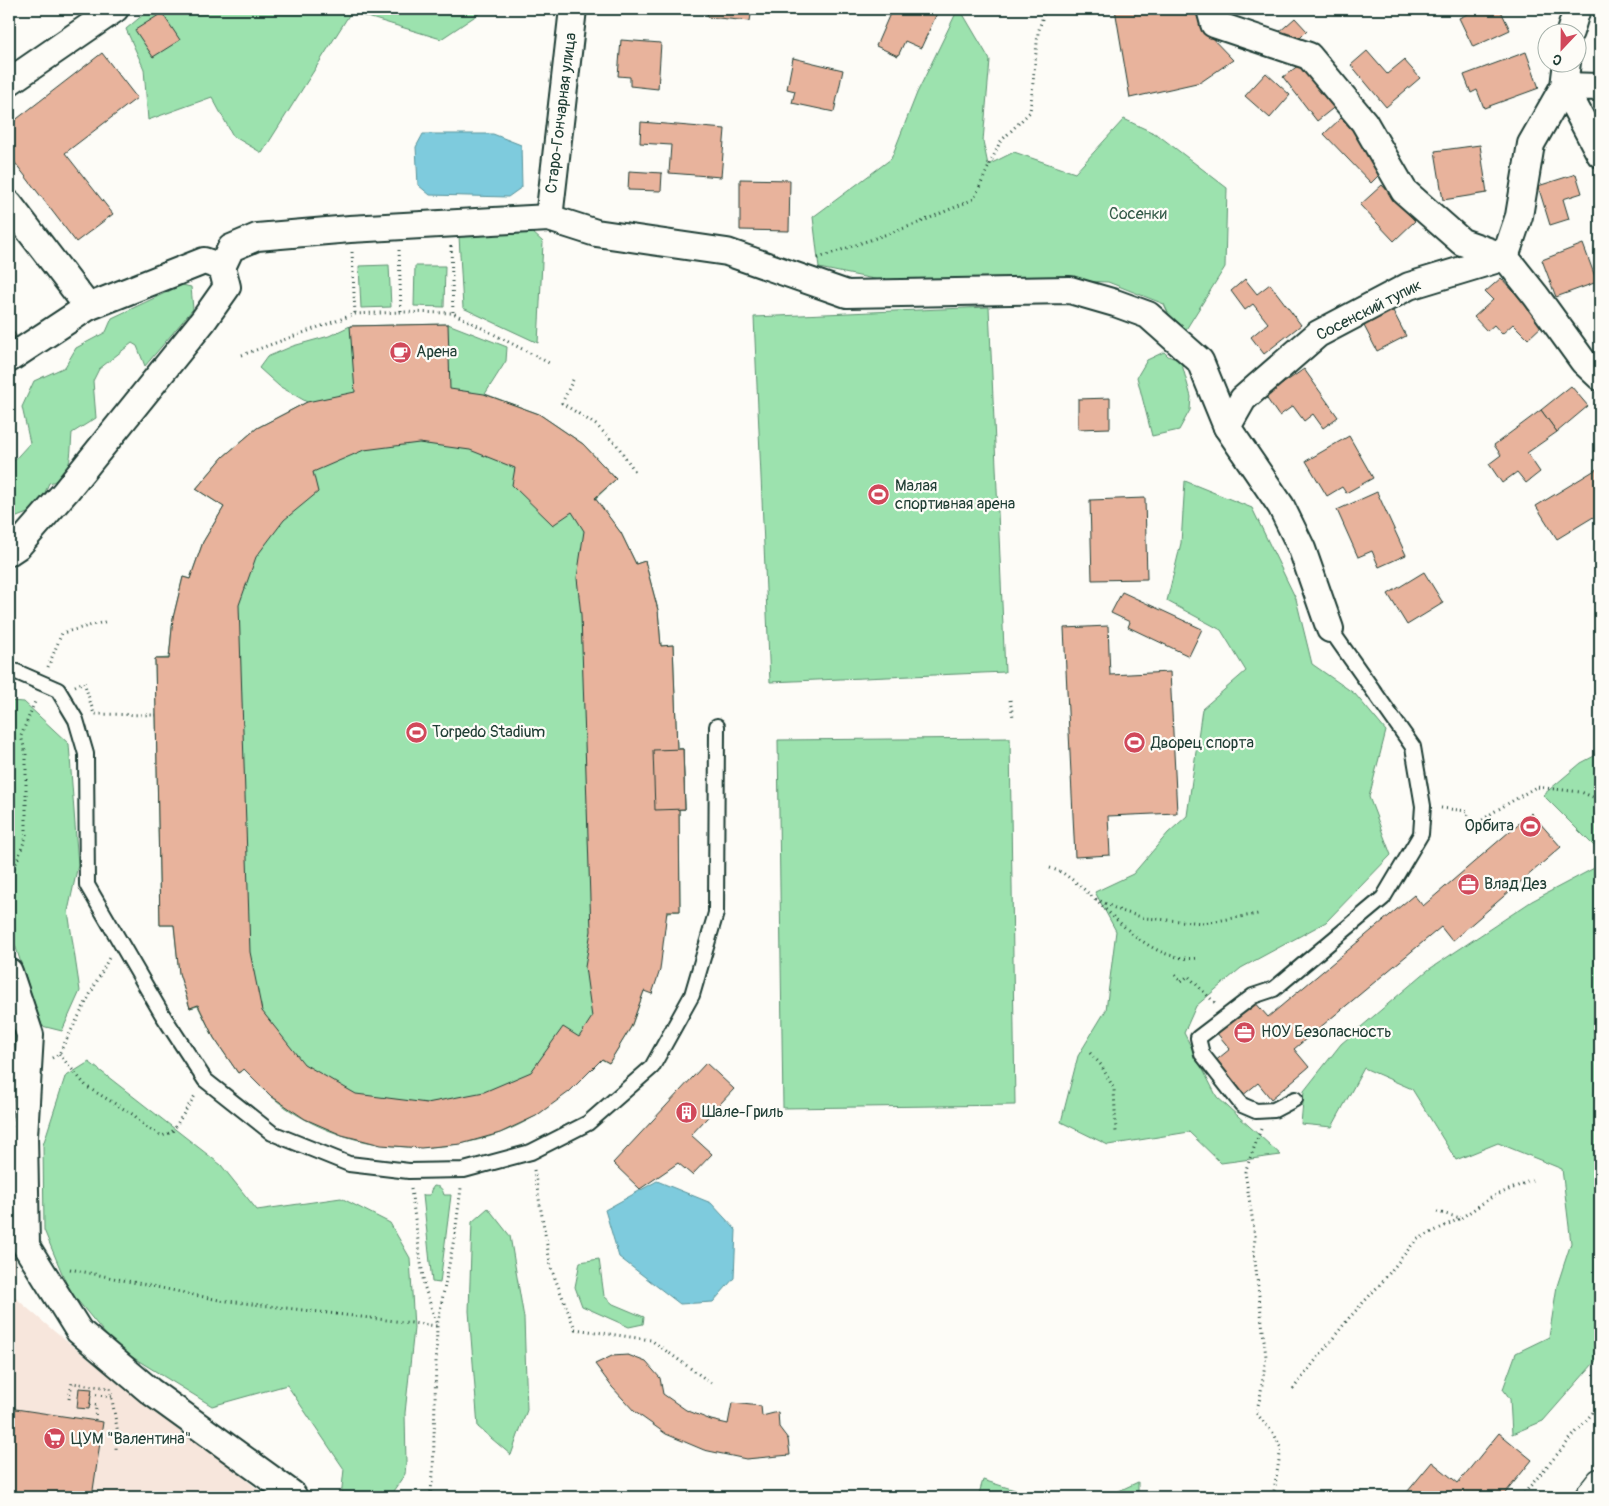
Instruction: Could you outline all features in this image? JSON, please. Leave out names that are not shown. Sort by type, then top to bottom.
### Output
[{"type":"main road","points":[[1588,1497],[1600,1483]]},
{"type":"street","points":[[9,82],[115,9]]},
{"type":"street","name":"Старо-Гончарная улица","points":[[549,218],[573,9]]},
{"type":"street","points":[[1210,9],[1214,24],[1309,56],[1364,122],[1404,191],[1462,242],[1505,257],[1583,361],[1600,377]]},
{"type":"street","points":[[1505,257],[1519,216],[1531,144],[1566,74]]},
{"type":"street","points":[[1566,74],[1600,87]]},
{"type":"street","points":[[1566,74],[1600,154]]},
{"type":"street","points":[[9,204],[88,307]]},
{"type":"street","points":[[9,552],[18,546],[66,491],[203,322],[227,286],[222,267],[231,248],[257,237],[350,229],[549,218],[596,233],[727,252],[846,294],[1070,290],[1148,315],[1200,361],[1227,427],[1281,506],[1302,549],[1330,629]]},
{"type":"street","name":"Сосенский тупик","points":[[1227,427],[1243,399],[1318,334],[1409,286],[1505,257]]},
{"type":"street","points":[[9,358],[88,307],[204,260],[222,267]]},
{"type":"street","points":[[9,972],[30,1035],[24,1136],[26,1246],[79,1331],[150,1391],[294,1497]]},
{"type":"lane","points":[[1295,1099],[1274,1110],[1256,1111],[1242,1105],[1202,1054],[1198,1038],[1226,1014],[1253,996],[1274,989],[1383,898],[1421,834],[1423,806],[1413,747],[1330,629]]},
{"type":"lane","points":[[9,671],[12,670],[58,690],[76,720],[86,754],[87,885],[162,1014],[205,1080],[272,1133],[349,1164],[409,1171],[464,1170],[531,1152],[588,1122],[652,1067],[692,995],[716,913],[717,726]]},
{"type":"path","points":[[784,272],[850,246],[916,224],[974,199],[1000,142],[1030,112],[1038,33],[1045,9]]},
{"type":"path","points":[[451,224],[453,313]]},
{"type":"path","points":[[398,226],[401,312]]},
{"type":"path","points":[[350,229],[355,314]]},
{"type":"path","points":[[242,355],[355,314],[401,312],[453,313],[551,364]]},
{"type":"path","points":[[574,380],[562,403],[596,425],[617,445],[636,472]]},
{"type":"path","points":[[52,662],[62,633],[108,621]]},
{"type":"path","points":[[72,687],[84,682],[94,714],[156,715]]},
{"type":"path","points":[[9,882],[26,837],[26,754],[21,736],[43,684]]},
{"type":"path","points":[[1010,700],[1012,717]]},
{"type":"path","points":[[1423,806],[1467,811],[1473,827],[1492,812],[1536,787],[1581,792],[1600,800]]},
{"type":"path","points":[[1050,868],[1067,876],[1133,934],[1160,953],[1187,959],[1198,958]]},
{"type":"path","points":[[1091,897],[1121,911],[1144,918],[1204,923],[1258,914]]},
{"type":"path","points":[[28,1076],[59,1054],[106,964],[117,938]]},
{"type":"path","points":[[1175,975],[1181,982],[1188,976],[1226,1014]]},
{"type":"path","points":[[1090,1053],[1101,1065],[1114,1089],[1116,1133]]},
{"type":"path","points":[[59,1054],[87,1087],[134,1115],[147,1128],[162,1136],[172,1132],[205,1080]]},
{"type":"path","points":[[1273,1497],[1281,1448],[1274,1434],[1256,1413],[1266,1357],[1254,1252],[1256,1236],[1245,1172],[1262,1124],[1274,1110]]},
{"type":"path","points":[[531,1152],[551,1268],[575,1329],[651,1340],[711,1383]]},
{"type":"path","points":[[1294,1389],[1349,1318],[1383,1281],[1416,1240],[1461,1218],[1492,1197],[1532,1180]]},
{"type":"path","points":[[430,1497],[433,1475],[437,1326],[455,1234],[460,1193]]},
{"type":"path","points":[[412,1195],[424,1285],[437,1326]]},
{"type":"path","points":[[1437,1212],[1461,1218]]},
{"type":"path","points":[[35,1262],[158,1289],[219,1300],[437,1326]]},
{"type":"path","points":[[69,1399],[72,1383],[110,1388],[117,1428],[116,1450]]},
{"type":"path","points":[[91,1394],[112,1397]]},
{"type":"path","points":[[90,1404],[96,1405],[95,1421]]},
{"type":"path","points":[[1521,1497],[1600,1404]]},
{"type":"shaded area","points":[[9,1173],[21,1229],[10,1293],[55,1332],[177,1429],[238,1473],[267,1497],[9,1497]]},
{"type":"green space","points":[[150,9],[486,9],[441,39],[351,12],[262,153],[233,136],[212,97],[148,120],[144,69],[126,29]]},
{"type":"green space","name":"Сосенки","points":[[958,9],[960,9],[990,60],[983,141],[988,165],[1014,152],[1075,173],[1124,119],[1158,135],[1227,188],[1225,267],[1180,339],[1164,304],[1108,282],[1025,279],[914,287],[819,268],[813,217],[891,159],[917,93]]},
{"type":"green space","points":[[531,231],[543,242],[538,343],[463,308],[459,236]]},
{"type":"green space","points":[[389,265],[391,307],[361,308],[359,266]]},
{"type":"green space","points":[[415,266],[445,266],[444,307],[414,306]]},
{"type":"green space","points":[[182,285],[191,287],[193,309],[145,366],[137,346],[132,343],[99,369],[93,381],[96,418],[72,433],[69,464],[66,471],[57,480],[49,483],[38,509],[9,520],[9,466],[30,443],[22,407],[34,381],[65,367],[76,348],[106,332],[112,318]]},
{"type":"green space","name":"Малая спортивная арена","points":[[989,307],[1005,672],[770,682],[754,317]]},
{"type":"green space","name":"Torpedo Stadium","points":[[448,324],[507,347],[506,361],[485,394],[539,414],[583,444],[616,479],[595,499],[621,533],[636,564],[645,561],[658,610],[661,646],[673,645],[677,749],[683,749],[685,809],[679,809],[680,911],[667,912],[644,991],[631,1027],[609,1063],[601,1059],[541,1112],[504,1131],[471,1142],[436,1147],[400,1146],[365,1141],[331,1131],[299,1116],[271,1096],[245,1069],[238,1073],[214,1038],[198,1006],[190,1008],[179,973],[174,925],[160,925],[155,659],[169,658],[173,618],[183,577],[190,579],[203,542],[224,507],[196,489],[223,457],[257,428],[307,402],[279,386],[259,368],[267,357],[293,346],[329,336],[350,326]]},
{"type":"green space","points":[[1164,352],[1168,356],[1181,361],[1191,397],[1190,410],[1179,430],[1152,436],[1137,377],[1147,360]]},
{"type":"green space","points":[[1185,481],[1252,508],[1296,599],[1312,664],[1355,694],[1386,731],[1369,797],[1391,855],[1326,922],[1241,968],[1196,1006],[1184,1033],[1217,1097],[1281,1155],[1221,1163],[1189,1132],[1108,1145],[1061,1122],[1078,1056],[1106,1010],[1116,931],[1095,892],[1133,874],[1168,833],[1187,816],[1202,709],[1246,671],[1221,630],[1167,601],[1181,543]]},
{"type":"green space","points":[[9,701],[24,702],[69,744],[78,865],[68,911],[80,991],[62,1031],[42,1026],[14,942],[9,934]]},
{"type":"green space","points":[[1010,738],[1015,1105],[783,1108],[778,740]]},
{"type":"green space","points":[[1600,753],[1600,852],[1543,795],[1581,763]]},
{"type":"green space","points":[[1600,865],[1600,1356],[1543,1421],[1512,1434],[1510,1399],[1503,1389],[1516,1353],[1549,1337],[1557,1286],[1571,1243],[1562,1169],[1498,1143],[1456,1160],[1412,1089],[1364,1068],[1332,1127],[1301,1124],[1304,1091],[1341,1044],[1428,970],[1532,901]]},
{"type":"green space","points":[[9,1018],[18,1021],[9,1089]]},
{"type":"green space","points":[[89,1062],[221,1165],[257,1210],[341,1198],[390,1223],[410,1258],[414,1328],[405,1413],[405,1474],[389,1497],[341,1497],[344,1469],[287,1385],[212,1406],[116,1347],[69,1290],[44,1230],[43,1145],[65,1077]]},
{"type":"green space","points":[[9,1089],[15,1130],[9,1131]]},
{"type":"green space","points":[[434,1186],[441,1188],[444,1195],[451,1195],[440,1283],[432,1282],[423,1195],[430,1195]]},
{"type":"green space","points":[[488,1208],[510,1236],[524,1318],[527,1410],[511,1455],[478,1427],[469,1311],[472,1222]]},
{"type":"green space","points":[[599,1259],[604,1296],[613,1304],[644,1317],[643,1324],[629,1327],[582,1306],[575,1287],[580,1262]]},
{"type":"green space","points":[[983,1480],[1037,1497],[978,1497]]},
{"type":"green space","points":[[1138,1482],[1138,1497],[1106,1497]]},
{"type":"water","points":[[423,134],[493,134],[521,145],[522,187],[508,197],[430,195],[418,185],[416,147]]},
{"type":"water","points":[[657,1181],[711,1203],[736,1230],[734,1278],[713,1302],[680,1304],[619,1257],[605,1210]]},
{"type":"building","points":[[708,9],[752,9],[750,21],[707,17]]},
{"type":"building","points":[[892,9],[939,9],[921,48],[905,41],[898,56],[876,46]]},
{"type":"building","points":[[1115,9],[1196,9],[1207,33],[1233,60],[1201,82],[1130,98]]},
{"type":"building","points":[[1478,9],[1500,9],[1510,30],[1473,47],[1459,18]]},
{"type":"building","points":[[162,13],[180,40],[153,57],[135,30]]},
{"type":"building","points":[[1295,18],[1307,31],[1291,47],[1278,33]]},
{"type":"building","points":[[621,40],[661,43],[658,89],[630,86],[630,77],[618,76]]},
{"type":"building","points":[[1367,51],[1387,74],[1404,60],[1420,78],[1386,107],[1351,65]]},
{"type":"building","points":[[1526,52],[1539,88],[1484,108],[1477,90],[1471,93],[1464,75]]},
{"type":"building","points":[[102,53],[137,98],[65,153],[113,214],[76,242],[9,155],[9,125]]},
{"type":"building","points":[[793,58],[843,70],[834,112],[792,103],[795,91],[787,89]]},
{"type":"building","points":[[1303,62],[1337,105],[1317,121],[1283,77]]},
{"type":"building","points":[[1266,73],[1290,95],[1270,118],[1245,96]]},
{"type":"building","points":[[1341,118],[1387,167],[1371,183],[1324,134]]},
{"type":"building","points":[[641,122],[725,129],[721,177],[669,173],[671,145],[640,143]]},
{"type":"building","points":[[1480,145],[1487,193],[1443,200],[1435,151]]},
{"type":"building","points":[[629,171],[662,173],[661,191],[628,190]]},
{"type":"building","points":[[1576,174],[1582,193],[1563,199],[1569,219],[1550,225],[1538,186]]},
{"type":"building","points":[[740,179],[790,180],[789,231],[740,230]]},
{"type":"building","points":[[1382,185],[1415,221],[1394,241],[1360,205]]},
{"type":"building","points":[[1583,244],[1597,282],[1556,297],[1542,260]]},
{"type":"building","points":[[1501,278],[1544,324],[1528,339],[1513,324],[1502,334],[1494,325],[1487,331],[1474,317],[1493,300],[1485,292]]},
{"type":"building","points":[[1245,279],[1257,294],[1270,284],[1301,325],[1264,354],[1251,337],[1268,323],[1253,304],[1245,310],[1231,291]]},
{"type":"building","points":[[1391,307],[1406,336],[1377,351],[1362,322]]},
{"type":"building","points":[[9,324],[16,336],[9,340]]},
{"type":"building","points":[[448,324],[450,389],[484,394],[539,414],[583,444],[616,479],[595,498],[621,533],[636,564],[645,561],[658,610],[661,646],[673,645],[677,749],[683,749],[685,809],[679,809],[680,911],[667,911],[660,970],[652,994],[644,991],[631,1027],[609,1063],[602,1059],[569,1092],[536,1116],[500,1133],[461,1144],[421,1148],[381,1145],[342,1135],[305,1119],[271,1096],[244,1069],[238,1073],[214,1038],[198,1005],[190,1008],[179,973],[174,925],[160,925],[155,659],[169,659],[173,618],[183,577],[190,579],[203,542],[224,507],[196,489],[223,457],[257,428],[307,402],[355,392],[350,326]],"holes":[[[419,443],[470,450],[515,468],[512,485],[553,525],[572,512],[584,531],[577,578],[581,615],[591,931],[585,967],[592,1017],[579,1037],[563,1027],[531,1072],[484,1092],[427,1103],[356,1094],[304,1064],[262,1011],[250,952],[239,605],[256,557],[284,520],[318,492],[313,472],[364,450]]]},
{"type":"building","points":[[1304,369],[1338,417],[1323,428],[1313,414],[1304,421],[1293,406],[1279,416],[1265,396]]},
{"type":"building","points":[[1571,386],[1588,406],[1557,432],[1541,410]]},
{"type":"building","points":[[1110,398],[1110,428],[1078,429],[1078,399]]},
{"type":"building","points":[[1541,410],[1557,432],[1527,453],[1540,472],[1526,483],[1517,472],[1502,483],[1489,464],[1501,455],[1494,445]]},
{"type":"building","points":[[1349,436],[1373,478],[1346,493],[1342,487],[1327,496],[1306,461]]},
{"type":"building","points":[[1600,467],[1600,513],[1557,539],[1536,506]]},
{"type":"building","points":[[1377,492],[1406,555],[1379,567],[1372,551],[1358,557],[1337,510]]},
{"type":"building","points":[[1145,498],[1147,579],[1092,580],[1090,500]]},
{"type":"building","points":[[1424,572],[1443,603],[1407,625],[1388,594]]},
{"type":"building","points":[[1122,592],[1202,629],[1189,656],[1128,627],[1130,622],[1111,613]]},
{"type":"building","points":[[9,603],[13,603],[12,625],[9,625]]},
{"type":"building","points":[[1108,626],[1110,675],[1170,672],[1177,813],[1108,816],[1110,855],[1075,857],[1064,628]]},
{"type":"building","points":[[683,749],[685,809],[655,810],[653,750]]},
{"type":"building","points":[[1531,813],[1561,847],[1452,941],[1441,927],[1294,1049],[1309,1067],[1271,1099],[1258,1083],[1242,1096],[1214,1062],[1230,1049],[1216,1032],[1254,1001],[1268,1017],[1414,895],[1423,906]]},
{"type":"building","name":"Шале-Гриль","points":[[706,1063],[734,1089],[691,1135],[712,1154],[692,1175],[678,1163],[640,1189],[613,1163]]},
{"type":"building","points":[[628,1355],[646,1362],[660,1378],[663,1394],[686,1410],[711,1420],[728,1424],[732,1403],[761,1406],[762,1416],[778,1412],[779,1427],[788,1439],[790,1455],[746,1459],[704,1450],[666,1434],[635,1412],[612,1387],[595,1364],[612,1356]]},
{"type":"building","points":[[79,1388],[92,1389],[89,1409],[77,1408]]},
{"type":"building","name":"ЦУМ \"Валентина\"","points":[[9,1408],[103,1422],[92,1497],[9,1497]]},
{"type":"building","points":[[1499,1433],[1532,1460],[1502,1497],[1403,1497],[1432,1462],[1458,1483]]},
{"type":"building","points":[[1238,1492],[1267,1497],[1237,1497]]},
{"type":"place","name":"Арена","points":[[400,352]]},
{"type":"place","name":"Малая спортивная арена","points":[[879,495]]},
{"type":"place","name":"Torpedo Stadium","points":[[416,732]]},
{"type":"place","name":"Дворец спорта","points":[[1135,743]]},
{"type":"place","name":"Орбита","points":[[1530,826]]},
{"type":"place","name":"Влад Дез","points":[[1468,884]]},
{"type":"place","name":"НОУ Безопасность","points":[[1245,1032]]},
{"type":"place","name":"Шале-Гриль","points":[[686,1112]]},
{"type":"place","name":"ЦУМ \"Валентина\"","points":[[55,1439]]}]
